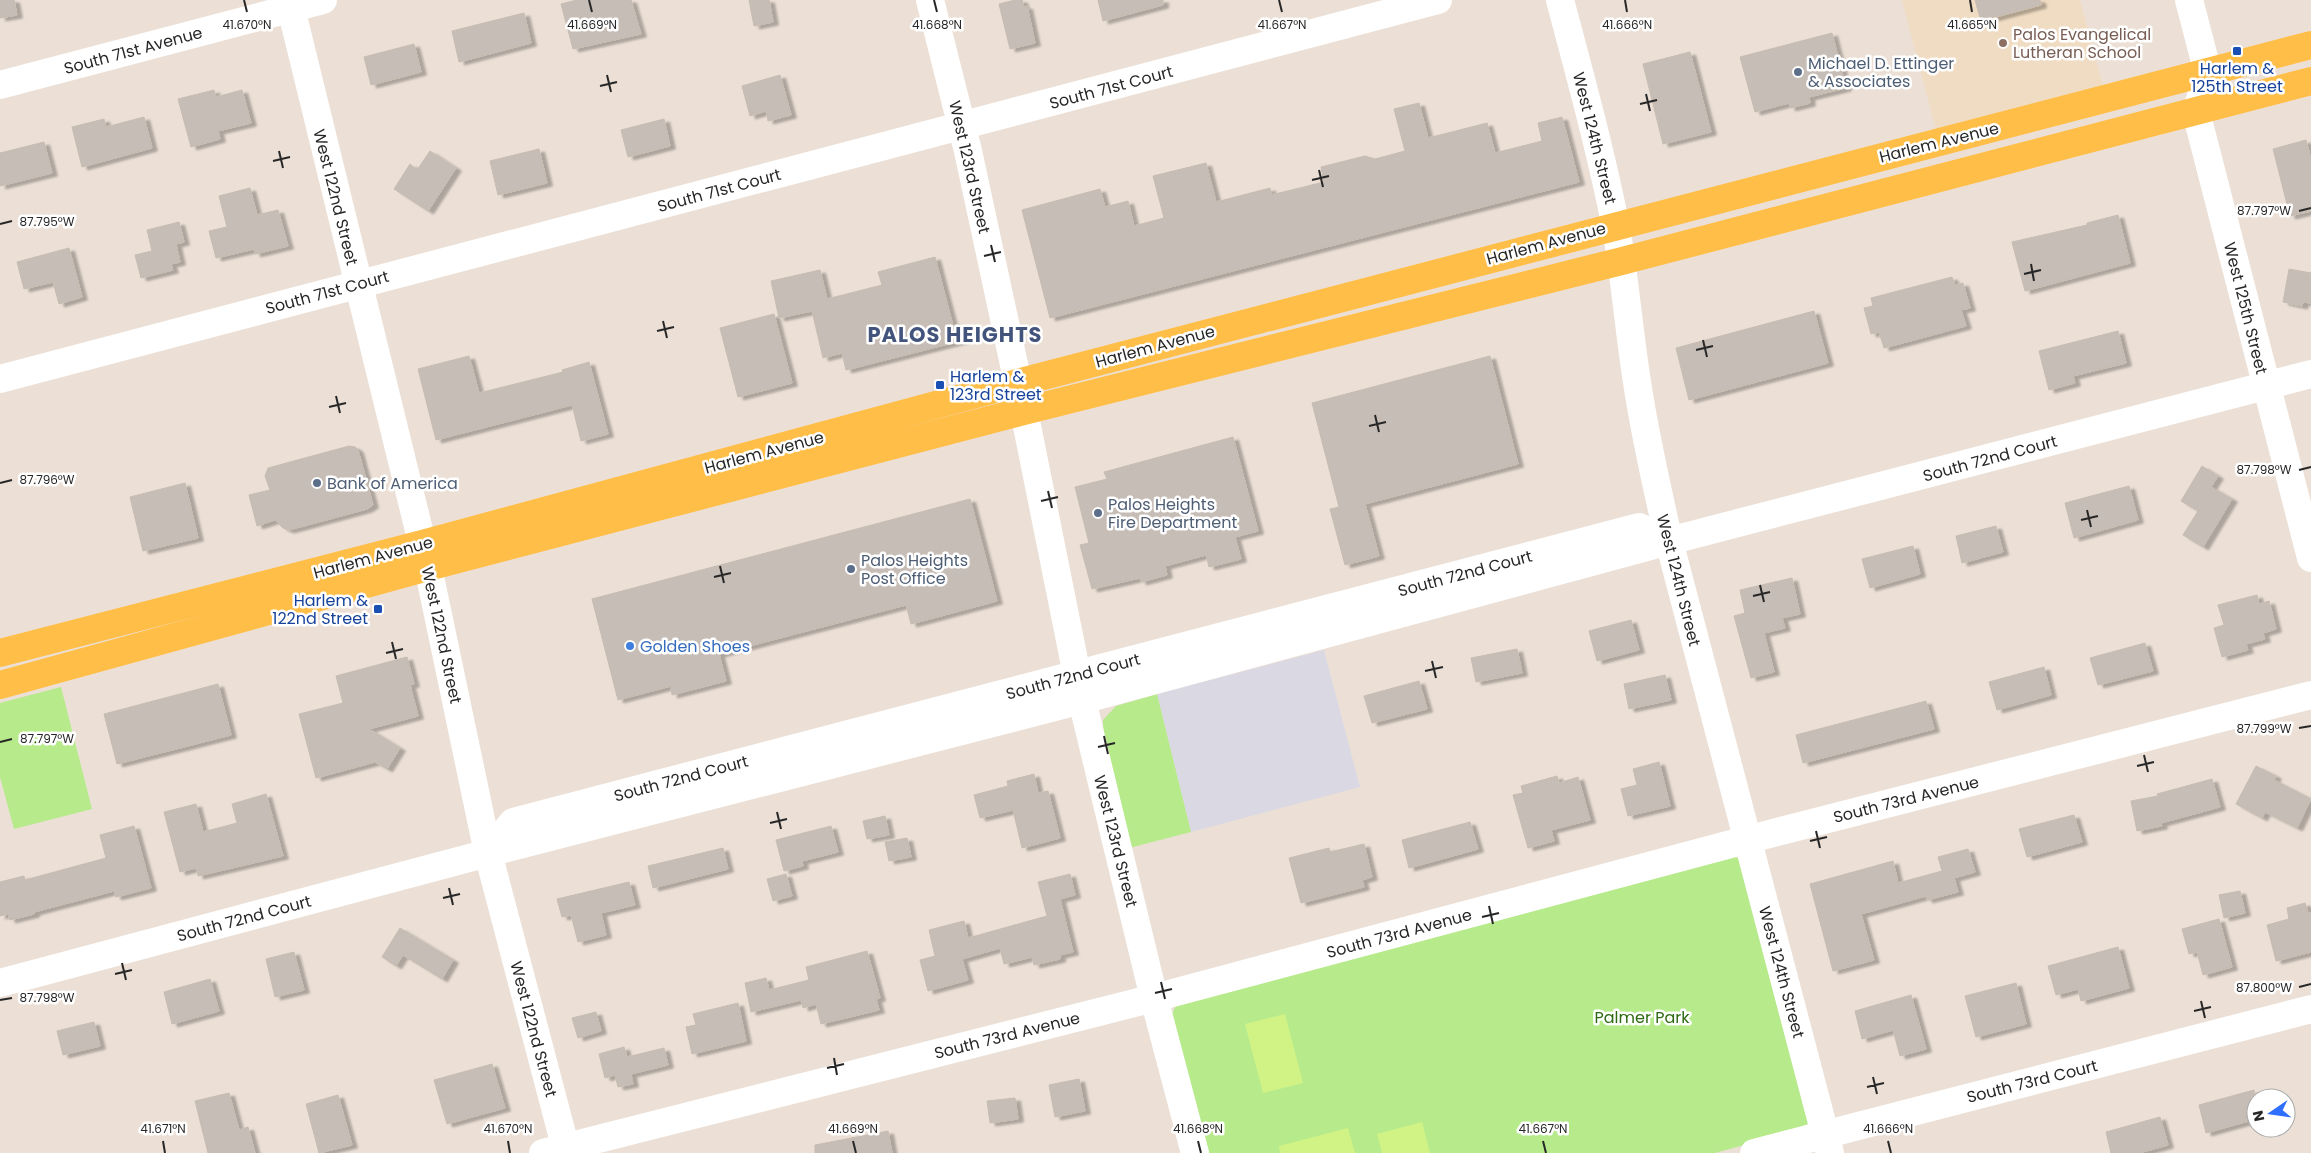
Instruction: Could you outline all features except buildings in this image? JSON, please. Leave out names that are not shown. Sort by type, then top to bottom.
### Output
[{"type":"main road","name":"Harlem Avenue","points":[[0,685],[425,556],[1016,383],[2311,45]]},
{"type":"main road","name":"Harlem Avenue","points":[[0,653],[425,556],[1024,411],[1622,261],[2311,81]]},
{"type":"street","name":"South 71st Avenue","points":[[0,85],[290,4],[323,0]]},
{"type":"street","name":"West 123rd Street","points":[[930,0],[962,126],[1016,383],[1024,411],[1079,688],[1154,998],[1195,1153]]},
{"type":"street","name":"South 71st Court","points":[[0,379],[1438,0]]},
{"type":"street","name":"West 124th Street","points":[[1560,0],[1600,151],[1622,261],[1640,400],[1669,541],[1746,840],[1828,1144]]},
{"type":"street","points":[[2189,0],[2208,73],[2196,112]]},
{"type":"street","name":"West 122nd Street","points":[[290,4],[425,556],[488,853],[558,1151]]},
{"type":"street","name":"West 125th Street","points":[[2196,112],[2311,558]]},
{"type":"street","name":"South 72nd Court","points":[[0,983],[488,853],[1268,637],[1669,541],[2311,374]]},
{"type":"street","name":"South 73rd Avenue","points":[[558,1151],[1154,998],[1746,840],[2311,695]]},
{"type":"street","name":"South 73rd Court","points":[[1754,1153],[1828,1144],[2311,1009]]},
{"type":"shaded area","name":"Palos Evangelical Lutheran School","points":[[1902,0],[2080,0],[2103,86],[1936,130]]},
{"type":"shaded area","points":[[1324,650],[1360,787],[1191,832],[1157,694]]},
{"type":"green space","points":[[61,687],[92,809],[14,829],[0,777],[0,703]]},
{"type":"green space","points":[[1157,694],[1191,832],[1129,848],[1104,749],[1103,720],[1116,706]]},
{"type":"green space","name":"Palmer Park","points":[[1735,857],[1741,859],[1809,1123],[1796,1131],[1715,1153],[1206,1153],[1172,1014],[1176,1005]]},
{"type":"green space","points":[[1285,1014],[1303,1083],[1263,1093],[1245,1024]]},
{"type":"green space","points":[[1422,1122],[1430,1153],[1382,1153],[1377,1134]]},
{"type":"green space","points":[[1348,1128],[1355,1153],[1280,1153],[1279,1146]]},
{"type":"place","name":"Palos Evangelical Lutheran School","points":[[2003,43]]},
{"type":"place","name":"Harlem & 125th Street","points":[[2237,51]]},
{"type":"place","name":"Michael D. Ettinger & Associates","points":[[1798,72]]},
{"type":"place","name":"Harlem & 123rd Street","points":[[940,385]]},
{"type":"place","name":"Bank of America","points":[[317,483]]},
{"type":"place","name":"Palos Heights Fire Department","points":[[1098,513]]},
{"type":"place","name":"Palos Heights Post Office","points":[[851,569]]},
{"type":"place","name":"Harlem & 122nd Street","points":[[378,609]]},
{"type":"place","name":"Golden Shoes","points":[[630,646]]},
{"type":"district","name":"PALOS HEIGHTS","points":[[955,335]]}]
